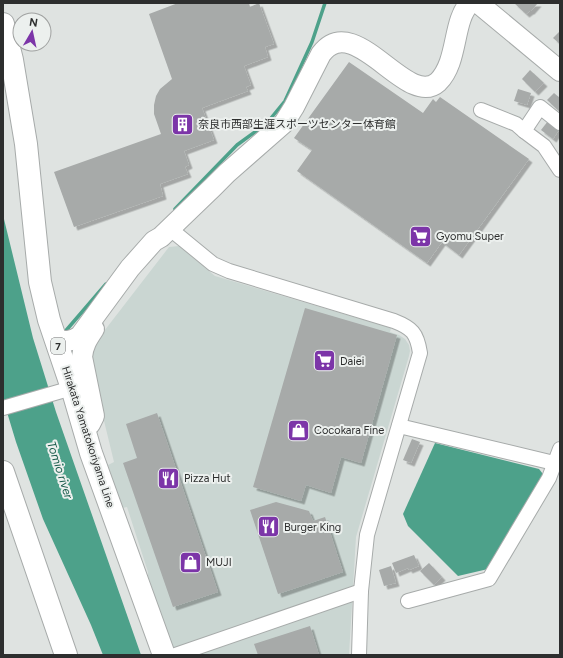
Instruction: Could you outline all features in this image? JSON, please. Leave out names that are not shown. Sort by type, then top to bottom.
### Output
[{"type":"main road","name":"Hirakata Yamatokoriyama Line","points":[[3,24],[12,60],[26,144],[40,282],[49,320],[67,389],[84,427],[91,453],[164,655]]},
{"type":"main road","points":[[3,91],[5,101],[3,108]]},
{"type":"main road","points":[[3,472],[66,655]]},
{"type":"street","points":[[55,339],[68,342],[75,340],[80,336],[130,268],[154,241],[248,153],[284,123],[294,108],[326,47],[332,44],[350,43],[360,48],[407,80],[418,86],[428,87],[441,77],[452,55],[463,13],[470,3]]},
{"type":"street","points":[[478,3],[560,71]]},
{"type":"street","points":[[524,131],[540,107],[560,123]]},
{"type":"street","points":[[481,110],[516,124],[544,146],[560,170]]},
{"type":"street","points":[[165,232],[213,264],[229,271],[394,321],[404,325],[415,334],[420,353],[367,535],[362,591],[359,655]]},
{"type":"street","points":[[84,427],[90,424],[94,416],[82,357],[82,349],[85,342],[159,244],[165,232]]},
{"type":"street","points":[[3,408],[67,389]]},
{"type":"street","points":[[399,426],[554,463]]},
{"type":"street","points":[[408,601],[489,579],[549,478],[560,449]]},
{"type":"street","points":[[175,655],[362,591]]},
{"type":"shaded area","points":[[179,246],[215,276],[391,328],[390,332],[405,339],[409,345],[409,356],[356,537],[349,655],[175,655],[148,576],[127,507],[122,508],[108,465],[114,462],[89,359],[91,348],[169,247]]},
{"type":"water","name":"Tomio river","points":[[3,215],[33,338],[56,412],[141,655],[103,655],[43,519],[16,442],[3,399]]},
{"type":"water","points":[[435,443],[539,469],[543,474],[488,569],[458,576],[408,526],[403,514]]},
{"type":"building","name":"奈良市西部生涯スポーツセンター体育館","points":[[178,3],[249,3],[250,7],[259,3],[274,44],[265,47],[268,57],[244,66],[251,85],[246,87],[248,91],[202,108],[214,140],[184,151],[189,165],[185,167],[188,174],[160,184],[163,196],[74,227],[54,172],[161,134],[154,114],[154,105],[156,96],[160,89],[172,79],[149,14]]},
{"type":"building","points":[[514,3],[538,3],[526,14]]},
{"type":"building","points":[[560,31],[560,44],[553,38]]},
{"type":"building","points":[[349,62],[423,113],[433,99],[436,102],[440,97],[529,159],[459,255],[442,242],[427,263],[297,171],[312,150],[294,138]]},
{"type":"building","points":[[530,70],[544,83],[535,92],[522,79]]},
{"type":"building","points":[[518,89],[531,93],[527,105],[514,101]]},
{"type":"building","points":[[554,93],[560,98],[560,112],[547,100]]},
{"type":"building","points":[[548,121],[559,130],[553,139],[541,130]]},
{"type":"building","points":[[305,308],[397,335],[361,463],[341,457],[331,493],[306,485],[301,501],[253,487]]},
{"type":"building","points":[[157,413],[218,592],[173,607],[123,463],[137,458],[126,424]]},
{"type":"building","points":[[412,439],[420,442],[411,463],[403,460]]},
{"type":"building","points":[[276,502],[309,511],[313,521],[325,517],[343,572],[278,594],[250,510]]},
{"type":"building","points":[[414,555],[419,566],[409,570],[408,568],[396,573],[392,563]]},
{"type":"building","points":[[429,563],[442,577],[434,585],[420,571]]},
{"type":"building","points":[[391,566],[396,583],[384,586],[379,570]]},
{"type":"building","points":[[310,626],[319,655],[258,655],[254,644]]},
{"type":"waterway","points":[[175,209],[237,145],[267,123],[285,101],[312,42],[325,3]]},
{"type":"waterway","points":[[63,334],[106,284]]},
{"type":"place","name":"奈良市西部生涯スポーツセンター体育館","points":[[183,124]]},
{"type":"place","name":"Gyomu Super","points":[[420,236]]},
{"type":"place","name":"Daiei","points":[[324,361]]},
{"type":"place","name":"Cocokara Fine","points":[[299,430]]},
{"type":"place","name":"Pizza Hut","points":[[168,478]]},
{"type":"place","name":"Burger King","points":[[269,527]]},
{"type":"place","name":"MUJI","points":[[190,562]]}]
